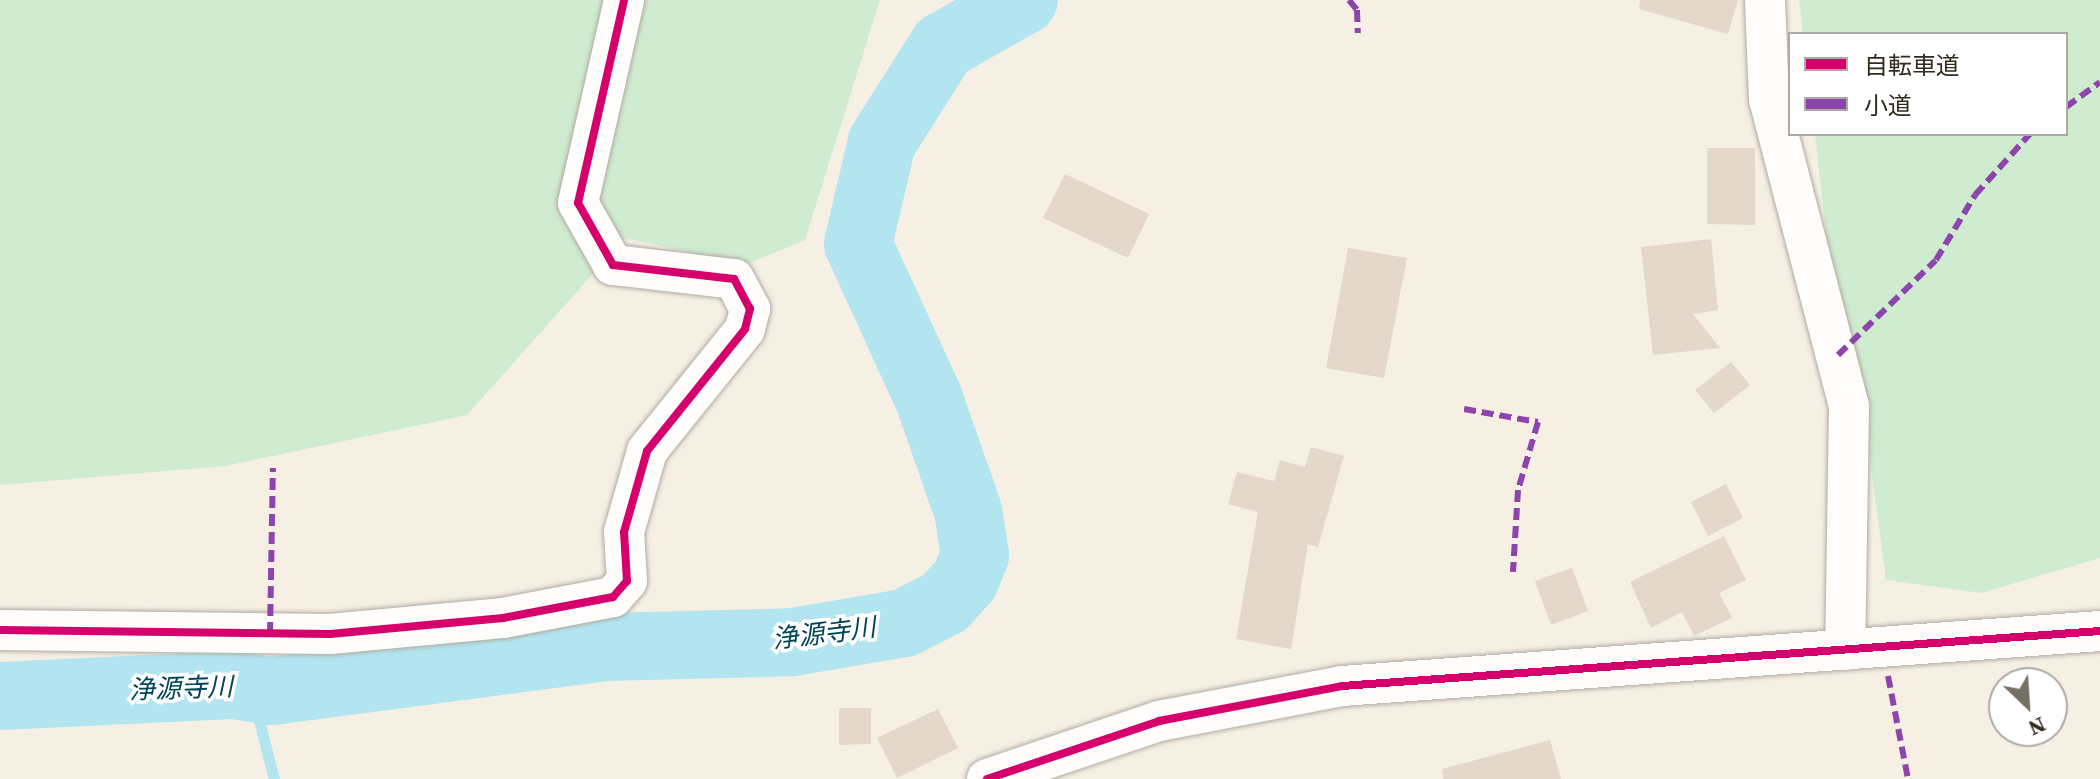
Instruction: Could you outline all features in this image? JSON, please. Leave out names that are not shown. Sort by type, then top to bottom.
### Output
[{"type":"street","points":[[0,630],[330,634],[503,618],[613,597],[627,581],[624,532],[647,451],[745,329],[750,309],[734,279],[613,265],[578,203],[624,0]]},
{"type":"street","points":[[1765,0],[1769,99],[1849,407],[1845,650]]},
{"type":"street","points":[[988,779],[1159,721],[1342,686],[2100,631]]},
{"type":"green space","points":[[0,0],[880,0],[805,240],[745,265],[625,238],[467,415],[225,466],[0,485]]},
{"type":"green space","points":[[1799,0],[2100,0],[2100,558],[1981,593],[1886,580],[1866,430],[1829,261],[1815,136],[2068,136],[2068,32],[1803,32]]},
{"type":"building","points":[[1640,0],[1738,0],[1728,34],[1639,9]]},
{"type":"building","points":[[1707,148],[1755,148],[1755,225],[1707,224]]},
{"type":"building","points":[[1065,174],[1149,214],[1128,258],[1043,218]]},
{"type":"building","points":[[1711,239],[1718,310],[1693,314],[1720,348],[1653,355],[1641,247]]},
{"type":"building","points":[[1348,248],[1407,258],[1384,378],[1326,368]]},
{"type":"building","points":[[1731,362],[1750,385],[1714,413],[1695,390]]},
{"type":"building","points":[[1311,447],[1344,456],[1318,547],[1308,544],[1291,649],[1236,639],[1258,512],[1228,504],[1237,472],[1274,481],[1280,460],[1305,467]]},
{"type":"building","points":[[1726,484],[1743,518],[1708,536],[1691,502]]},
{"type":"building","points":[[1724,536],[1746,580],[1719,593],[1732,618],[1694,636],[1682,612],[1651,628],[1630,582]]},
{"type":"building","points":[[1572,568],[1588,611],[1551,625],[1535,581]]},
{"type":"building","points":[[839,708],[871,708],[871,744],[839,745]]},
{"type":"building","points":[[938,709],[958,748],[897,778],[877,738]]},
{"type":"building","points":[[1550,740],[1561,779],[1443,779],[1442,769]]},
{"type":"waterway","name":"浄源寺川","points":[[0,696],[233,685],[272,691],[608,647],[793,642],[904,623],[944,603],[965,580],[975,555],[968,511],[929,399],[858,244],[882,142],[943,46],[1024,0]]},
{"type":"waterway","points":[[251,689],[274,779]]},
{"type":"marked path","points":[[1349,0],[1357,10],[1358,33]]},
{"type":"marked path","points":[[2068,106],[2100,82]]},
{"type":"marked path","points":[[1838,355],[1936,260],[1975,195],[2028,136]]},
{"type":"marked path","points":[[1464,409],[1538,422],[1518,490],[1513,572]]},
{"type":"marked path","points":[[270,634],[273,468]]},
{"type":"marked path","points":[[1888,676],[1908,779]]},
{"type":"cycle path","points":[[0,630],[330,634],[503,618],[613,597],[627,581],[624,532],[647,451],[745,329],[750,309],[734,279],[613,265],[578,203],[624,0]]},
{"type":"cycle path","points":[[987,779],[1159,721],[1342,686],[2100,631]]}]
